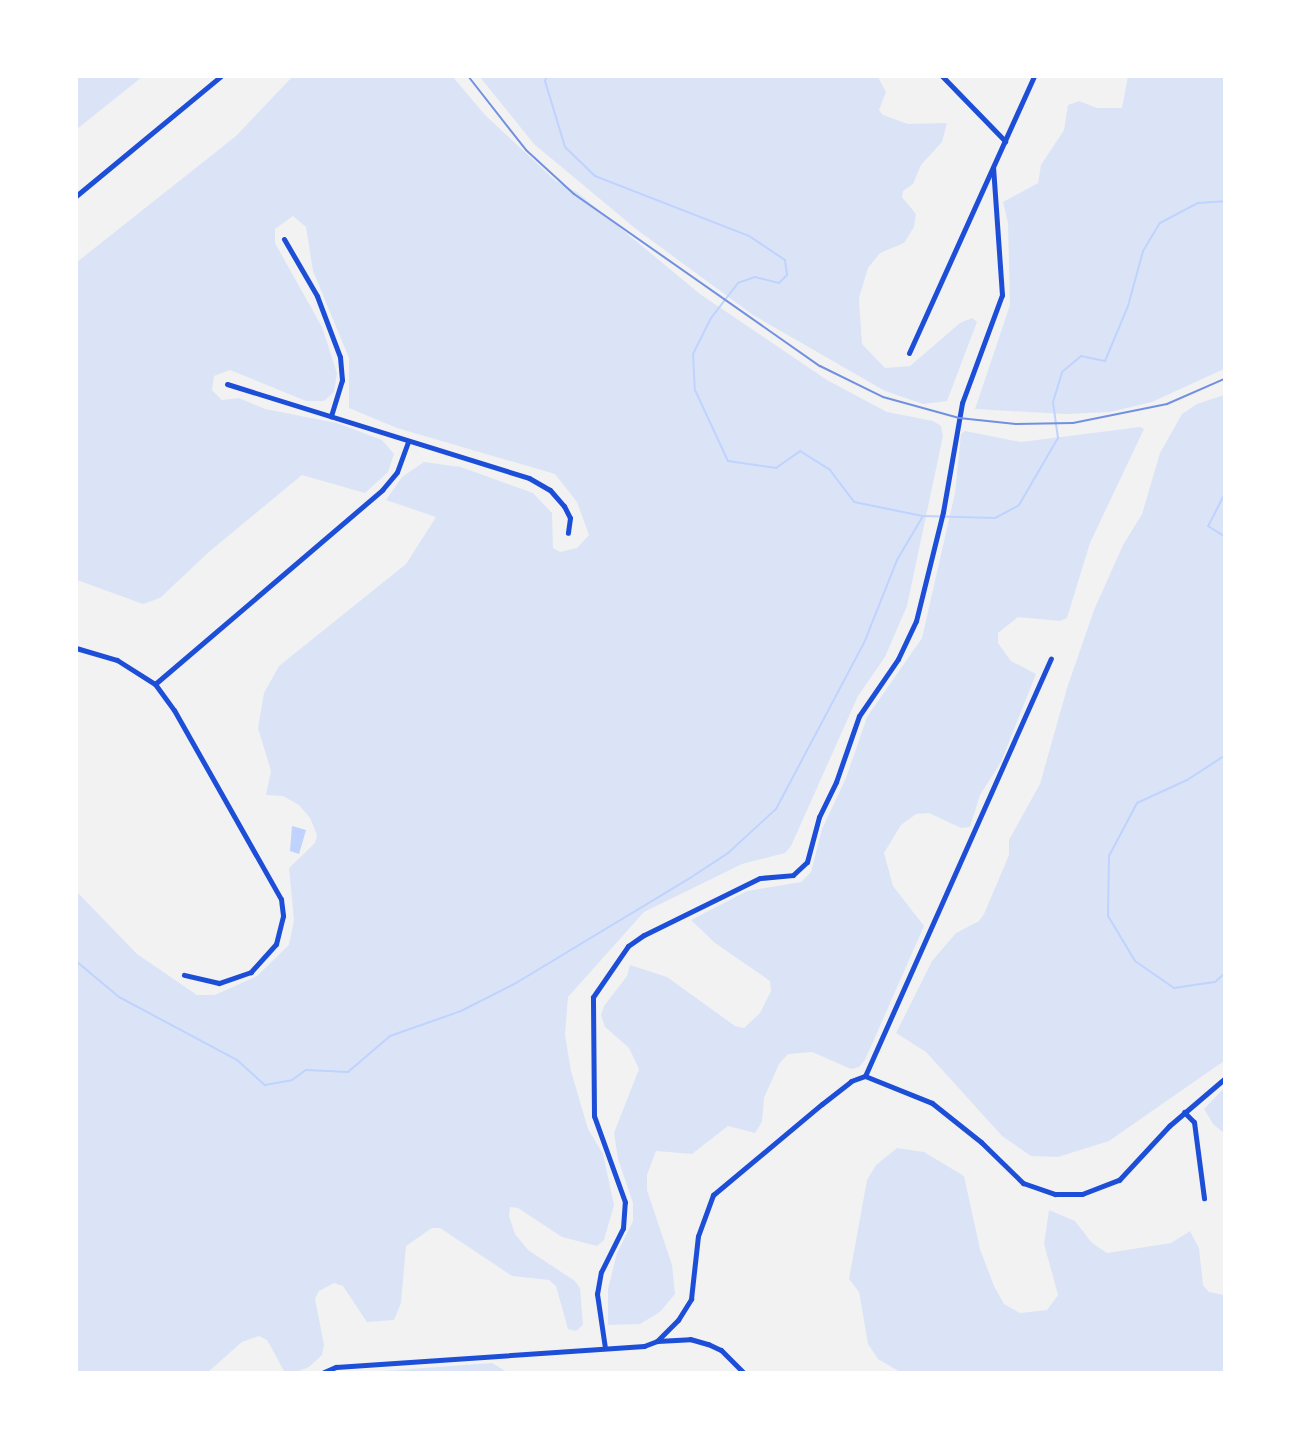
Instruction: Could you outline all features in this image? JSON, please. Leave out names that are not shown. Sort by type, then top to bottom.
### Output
[{"type":"street","points":[[76,196],[221,76]]},
{"type":"street","points":[[942,76],[1005,141]]},
{"type":"street","points":[[909,352],[1034,76]]},
{"type":"street","points":[[605,1348],[597,1294],[601,1272],[623,1228],[626,1202],[594,1116],[593,997],[628,946],[644,935],[760,878],[793,875],[807,862],[819,817],[836,782],[859,716],[911,637],[943,512],[962,403],[1002,295],[993,167]]},
{"type":"street","points":[[284,239],[317,296],[340,357],[342,380],[331,416]]},
{"type":"street","points":[[227,384],[537,482],[564,507],[570,518],[568,533]]},
{"type":"street","points":[[155,684],[382,490],[397,472],[408,441]]},
{"type":"street","points":[[76,648],[117,660],[155,684],[270,874],[283,909],[276,944],[251,972],[219,983],[184,975]]},
{"type":"street","points":[[657,1341],[678,1320],[691,1299],[698,1236],[713,1195],[843,1087],[865,1076],[1051,659]]},
{"type":"street","points":[[865,1076],[932,1103],[981,1142],[1023,1183],[1055,1194],[1082,1194],[1119,1180],[1184,1112],[1224,1079]]},
{"type":"street","points":[[1184,1112],[1194,1122],[1204,1198]]},
{"type":"street","points":[[324,1372],[336,1367],[605,1348],[690,1339],[721,1350],[743,1372]]},
{"type":"shaded area","points":[[77,76],[142,76],[142,77],[77,129]]},
{"type":"shaded area","points":[[293,76],[453,77],[485,115],[556,181],[578,193],[700,294],[827,380],[887,412],[933,421],[941,426],[943,436],[907,606],[885,657],[858,696],[791,846],[785,853],[742,864],[644,912],[568,997],[565,1035],[571,1071],[588,1129],[603,1154],[614,1205],[604,1240],[597,1246],[562,1237],[518,1208],[510,1207],[509,1216],[515,1234],[528,1250],[575,1281],[580,1288],[583,1325],[576,1331],[568,1329],[556,1286],[549,1280],[512,1276],[440,1228],[432,1228],[406,1246],[401,1303],[394,1320],[367,1322],[343,1286],[334,1283],[319,1291],[315,1299],[324,1345],[322,1355],[309,1367],[296,1372],[284,1371],[267,1340],[259,1336],[242,1342],[208,1372],[77,1372],[77,892],[137,954],[197,995],[215,995],[257,976],[289,945],[294,920],[289,868],[315,843],[317,835],[310,818],[299,805],[283,796],[266,795],[271,771],[258,728],[264,693],[279,666],[406,564],[436,517],[386,500],[402,477],[424,462],[461,467],[533,493],[552,513],[553,548],[560,552],[577,548],[589,535],[577,502],[555,474],[397,428],[349,408],[349,358],[313,271],[306,227],[293,216],[275,229],[275,243],[322,327],[337,373],[334,392],[324,401],[306,401],[230,370],[214,376],[212,390],[222,400],[239,398],[265,409],[337,423],[382,440],[394,454],[388,472],[365,493],[302,475],[210,551],[160,598],[143,604],[77,580],[77,262],[236,136]]},
{"type":"shaded area","points":[[1128,76],[1224,77],[1224,369],[1152,402],[1110,412],[1065,414],[975,409],[1010,305],[1008,223],[1003,202],[1038,183],[1041,165],[1064,130],[1068,105],[1079,101],[1097,108],[1122,108]]},
{"type":"shaded area","points":[[480,77],[878,77],[886,92],[879,110],[883,115],[908,124],[947,123],[942,142],[921,165],[913,184],[903,191],[902,197],[916,214],[914,227],[904,243],[880,253],[868,268],[859,298],[862,344],[885,368],[910,366],[960,323],[972,318],[977,322],[947,401],[923,404],[885,391],[753,315],[636,229],[534,144]]},
{"type":"shaded area","points":[[1224,395],[1224,1061],[1109,1141],[1058,1157],[1031,1156],[1002,1136],[926,1052],[896,1033],[932,961],[956,933],[979,921],[984,914],[1009,855],[1009,840],[1040,784],[1067,688],[1094,610],[1123,545],[1142,514],[1160,453],[1182,414],[1197,404]]},
{"type":"shaded area","points":[[1140,427],[1144,429],[1090,543],[1067,618],[1060,621],[1018,617],[998,633],[998,643],[1011,661],[1036,674],[1001,762],[980,795],[970,827],[961,828],[929,813],[916,814],[901,825],[884,853],[893,886],[924,926],[865,1060],[859,1067],[851,1069],[812,1052],[788,1054],[779,1064],[764,1098],[762,1122],[755,1133],[728,1126],[692,1154],[656,1151],[647,1175],[647,1190],[672,1265],[675,1294],[660,1312],[640,1324],[608,1325],[608,1289],[617,1253],[633,1221],[633,1203],[618,1159],[614,1133],[639,1069],[629,1048],[605,1027],[601,1015],[604,1006],[627,976],[630,965],[667,977],[735,1026],[744,1028],[760,1013],[771,991],[770,981],[715,943],[691,920],[747,891],[801,882],[811,872],[822,829],[846,778],[867,717],[922,638],[955,493],[961,434],[965,431],[1021,442]]},
{"type":"shaded area","points":[[1224,1088],[1224,1133],[1213,1124],[1204,1109]]},
{"type":"shaded area","points":[[897,1148],[924,1152],[964,1176],[980,1249],[994,1286],[1004,1304],[1020,1313],[1047,1310],[1058,1295],[1044,1244],[1049,1210],[1075,1221],[1092,1243],[1107,1253],[1171,1243],[1190,1231],[1199,1248],[1203,1285],[1209,1292],[1224,1295],[1224,1372],[900,1372],[878,1359],[868,1344],[859,1292],[849,1279],[867,1180],[876,1165]]},
{"type":"shaded area","points":[[492,1363],[507,1372],[370,1372]]},
{"type":"water","points":[[292,826],[306,830],[299,854],[290,851]]},
{"type":"waterway","points":[[547,76],[545,81],[565,147],[595,176],[749,236],[785,260],[787,275],[779,283],[755,277],[738,283],[711,318],[693,354],[695,390],[728,461],[776,468],[800,451],[830,470],[854,502],[923,516],[995,518],[1019,505],[1058,438],[1053,402],[1062,372],[1081,356],[1105,361],[1128,306],[1143,251],[1160,223],[1198,203],[1224,201]]},
{"type":"waterway","points":[[1224,495],[1208,526],[1224,536]]},
{"type":"waterway","points":[[76,961],[119,997],[237,1060],[265,1085],[292,1080],[306,1070],[348,1072],[390,1036],[461,1011],[516,983],[690,878],[728,853],[776,809],[864,643],[897,560],[923,516]]},
{"type":"waterway","points":[[1224,756],[1187,780],[1137,803],[1109,856],[1108,916],[1135,961],[1174,988],[1215,982],[1224,974]]},
{"type":"railway","points":[[468,76],[526,150],[574,194],[820,366],[883,397],[959,418],[1016,424],[1073,423],[1167,404],[1224,379]]}]
